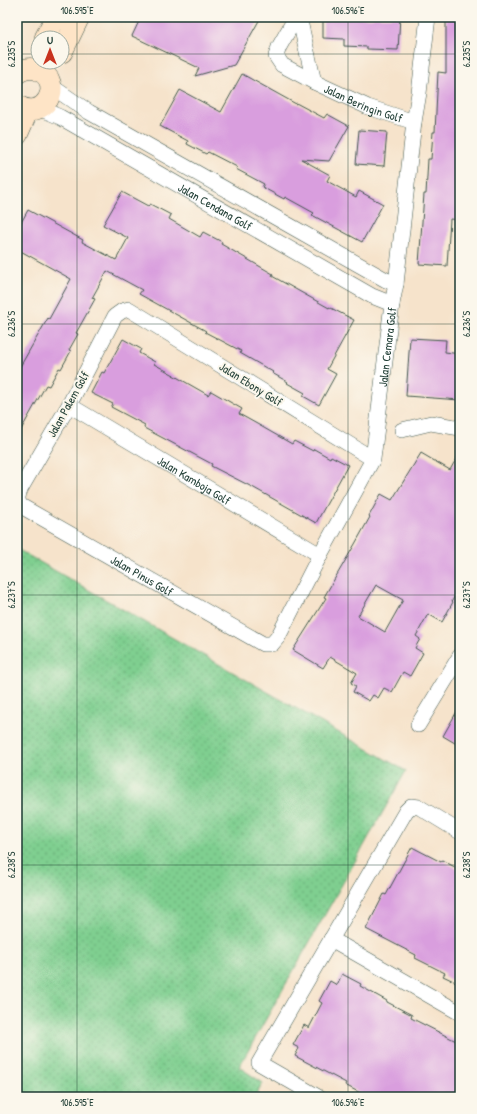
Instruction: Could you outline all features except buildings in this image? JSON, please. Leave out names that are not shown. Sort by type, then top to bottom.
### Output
[{"type":"street","points":[[49,30],[56,17]]},
{"type":"street","points":[[70,36],[79,17]]},
{"type":"street","name":"Jalan Beringin Golf","points":[[297,17],[279,47],[276,56],[282,65],[314,82],[368,107],[414,122]]},
{"type":"street","name":"Jalan Beringin Golf","points":[[297,17],[314,82]]},
{"type":"street","name":"Jalan Cemara Golf","points":[[263,644],[272,644],[278,637],[320,555],[373,459],[392,304],[396,284],[414,122],[428,17]]},
{"type":"street","points":[[21,69],[30,59]]},
{"type":"street","points":[[17,135],[28,108],[47,102],[51,92],[50,84],[43,73],[33,69],[21,69]]},
{"type":"street","points":[[50,84],[55,70]]},
{"type":"street","name":"Jalan Cendana Golf","points":[[50,84],[88,112],[386,280],[396,284]]},
{"type":"street","name":"Jalan Cendana Golf","points":[[28,108],[60,117],[372,296],[392,304]]},
{"type":"street","name":"Jalan Ebony Golf","points":[[129,309],[373,459]]},
{"type":"street","name":"Jalan Palem Golf","points":[[21,506],[18,502],[17,496],[69,405],[115,316],[122,311],[129,309]]},
{"type":"street","name":"Jalan Kamboja Golf","points":[[69,405],[320,555]]},
{"type":"street","points":[[402,430],[431,423],[460,428]]},
{"type":"street","name":"Jalan Pinus Golf","points":[[21,506],[263,644]]},
{"type":"street","points":[[418,725],[460,656]]},
{"type":"street","points":[[318,1097],[259,1063],[406,811],[412,806],[419,807],[460,832]]},
{"type":"street","points":[[331,939],[460,1013]]},
{"type":"green space","points":[[17,549],[406,771],[239,1067],[263,1083],[255,1097],[17,1097]]}]
